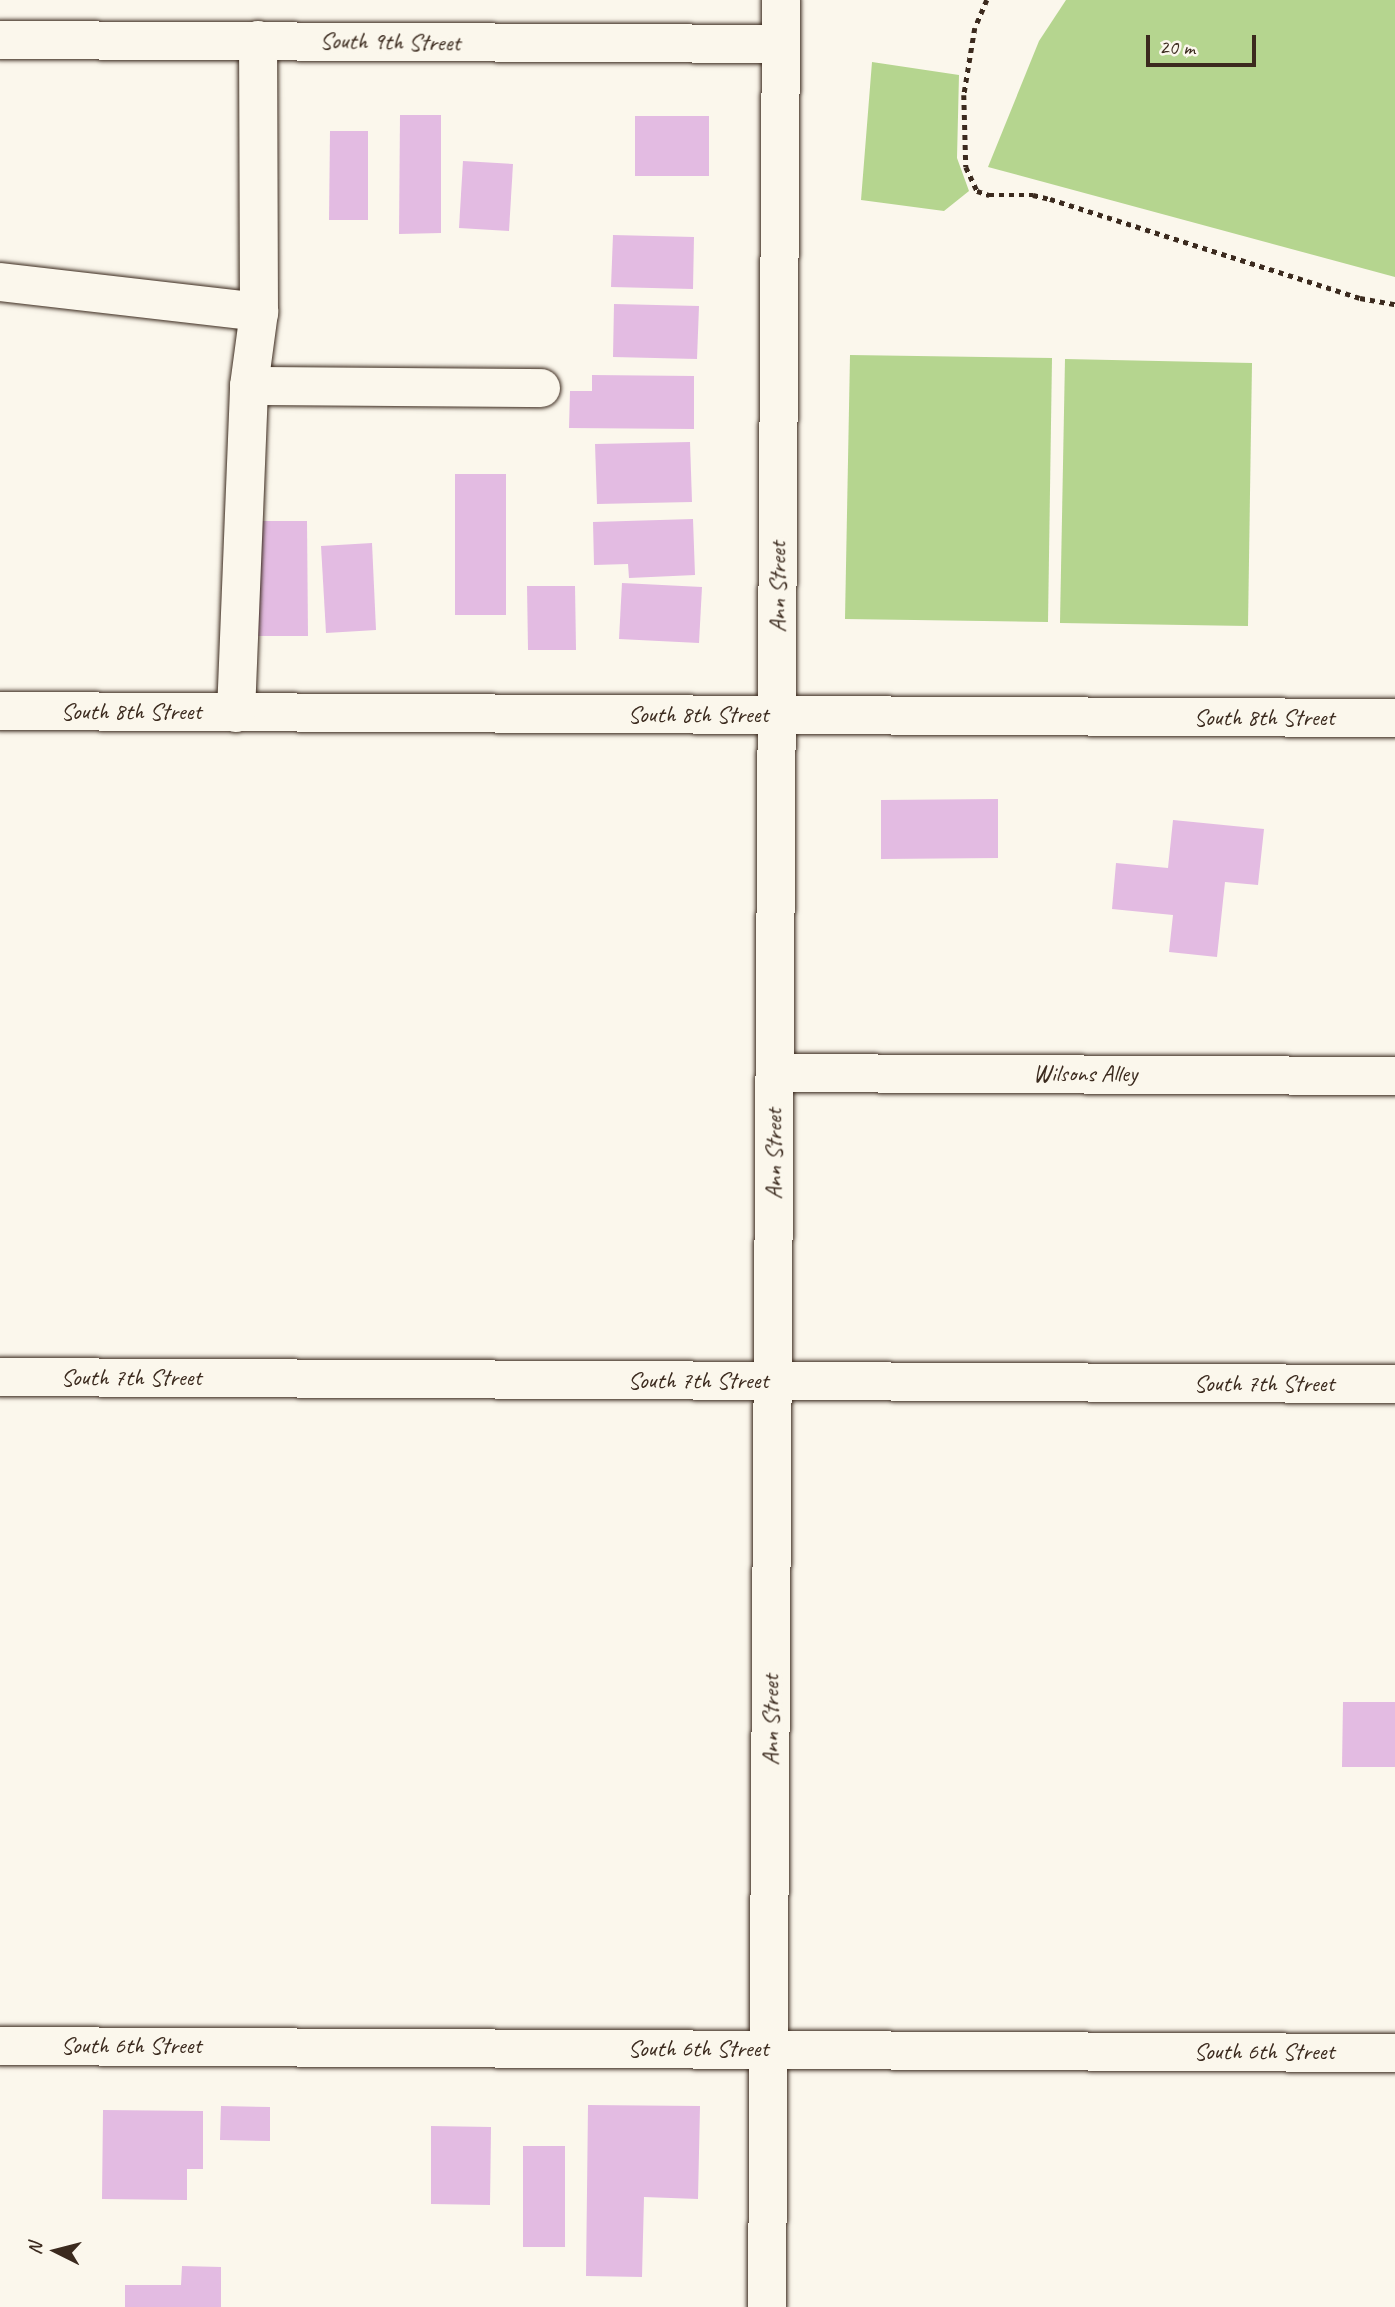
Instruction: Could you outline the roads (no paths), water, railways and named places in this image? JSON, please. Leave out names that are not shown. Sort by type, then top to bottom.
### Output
[{"type":"street","name":"Ann Street","points":[[767,2307],[781,0]]},
{"type":"street","name":"South 9th Street","points":[[0,40],[781,44]]},
{"type":"street","points":[[236,712],[249,386],[259,312],[258,40]]},
{"type":"street","points":[[0,282],[259,312]]},
{"type":"street","points":[[249,386],[541,388]]},
{"type":"street","name":"South 8th Street","points":[[0,711],[1395,719]]},
{"type":"street","name":"Wilsons Alley","points":[[775,1073],[1395,1076]]},
{"type":"street","name":"South 7th Street","points":[[0,1377],[1395,1384]]},
{"type":"street","name":"South 6th Street","points":[[0,2046],[1395,2053]]}]
